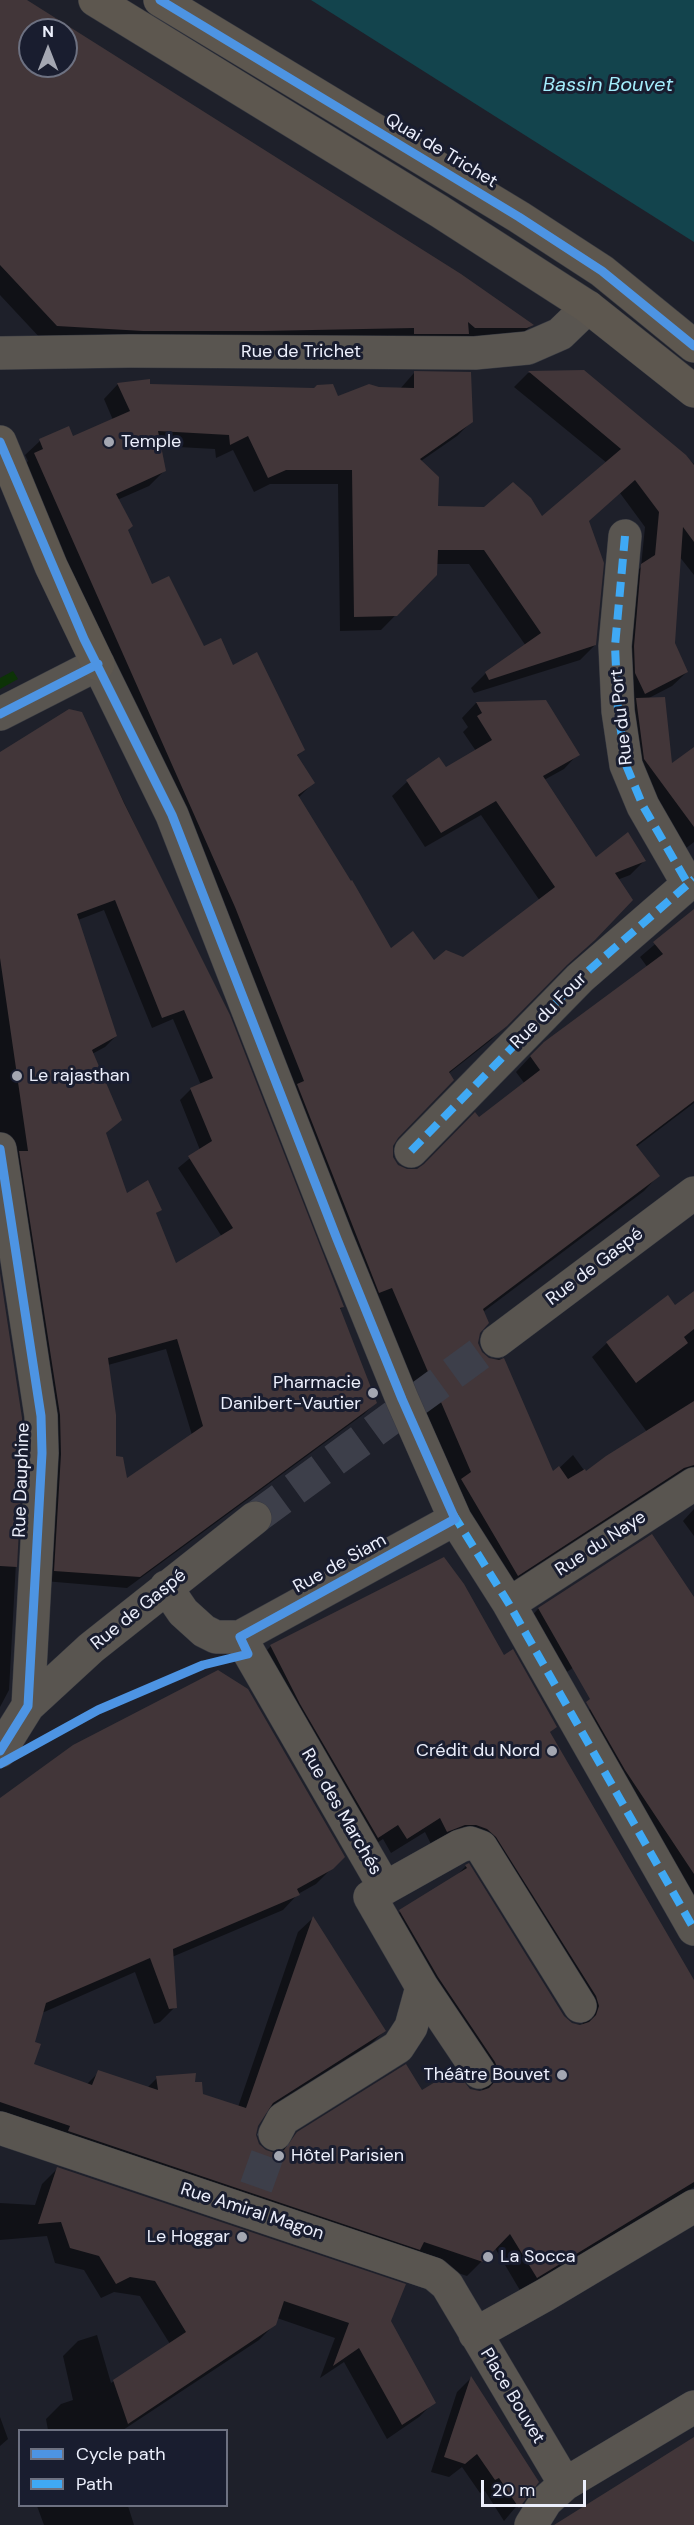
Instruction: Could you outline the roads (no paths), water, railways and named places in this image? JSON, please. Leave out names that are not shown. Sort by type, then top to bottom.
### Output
[{"type":"main road","points":[[95,0],[439,211],[588,307],[694,391]]},
{"type":"main road","name":"Quai de Trichet","points":[[160,0],[519,217],[584,259],[694,346]]},
{"type":"main road","points":[[0,442],[51,566],[84,639],[98,663]]},
{"type":"street","name":"Rue de Trichet","points":[[0,353],[130,351],[475,353],[528,348],[560,334],[588,307]]},
{"type":"street","name":"Rue du Port","points":[[625,536],[615,645],[618,711],[626,765],[643,806],[691,881]]},
{"type":"street","points":[[0,714],[98,663],[172,815],[337,1239],[402,1399],[455,1519],[509,1604],[694,1929]]},
{"type":"street","name":"Rue du Four","points":[[411,1151],[580,978],[691,881]]},
{"type":"street","name":"Rue Dauphine","points":[[0,1149],[41,1416],[42,1453],[28,1706]]},
{"type":"street","name":"Rue de Gaspé","points":[[497,1341],[694,1192]]},
{"type":"street","name":"Rue du Naye","points":[[509,1604],[694,1484]]},
{"type":"street","name":"Rue de Gaspé","points":[[28,1706],[91,1648],[255,1518]]},
{"type":"street","name":"Rue de Siam","points":[[240,1637],[455,1519]]},
{"type":"street","points":[[166,1587],[183,1612],[204,1631],[216,1637],[240,1637]]},
{"type":"street","name":"Rue des Marchés","points":[[240,1637],[385,1888],[370,1898],[422,1987],[479,2072]]},
{"type":"street","points":[[0,1751],[28,1706]]},
{"type":"street","points":[[385,1888],[460,1846],[470,1844],[481,1847],[580,2006]]},
{"type":"street","points":[[275,2134],[284,2119],[398,2047],[411,2027],[422,1987]]},
{"type":"street","name":"Rue Amiral Magon","points":[[0,2128],[252,2199],[434,2274],[447,2285],[475,2334]]},
{"type":"street","name":"Place Bouvet","points":[[565,2484],[475,2334],[694,2206]]},
{"type":"street","points":[[531,2525],[546,2501],[565,2484],[694,2407]]},
{"type":"water","name":"Bassin Bouvet","points":[[311,0],[694,0],[694,242]]},
{"type":"tunnel","points":[[255,1518],[497,1341]]},
{"type":"tunnel","points":[[256,2187],[275,2134]]},
{"type":"place","name":"Temple","points":[[109,442]]},
{"type":"place","name":"Le rajasthan","points":[[17,1076]]},
{"type":"place","name":"Pharmacie Danibert-Vautier","points":[[373,1393]]},
{"type":"place","name":"Crédit du Nord","points":[[552,1751]]},
{"type":"place","name":"Théâtre Bouvet","points":[[562,2075]]},
{"type":"place","name":"Hôtel Parisien","points":[[279,2156]]},
{"type":"place","name":"Le Hoggar","points":[[242,2237]]},
{"type":"place","name":"La Socca","points":[[488,2257]]}]
